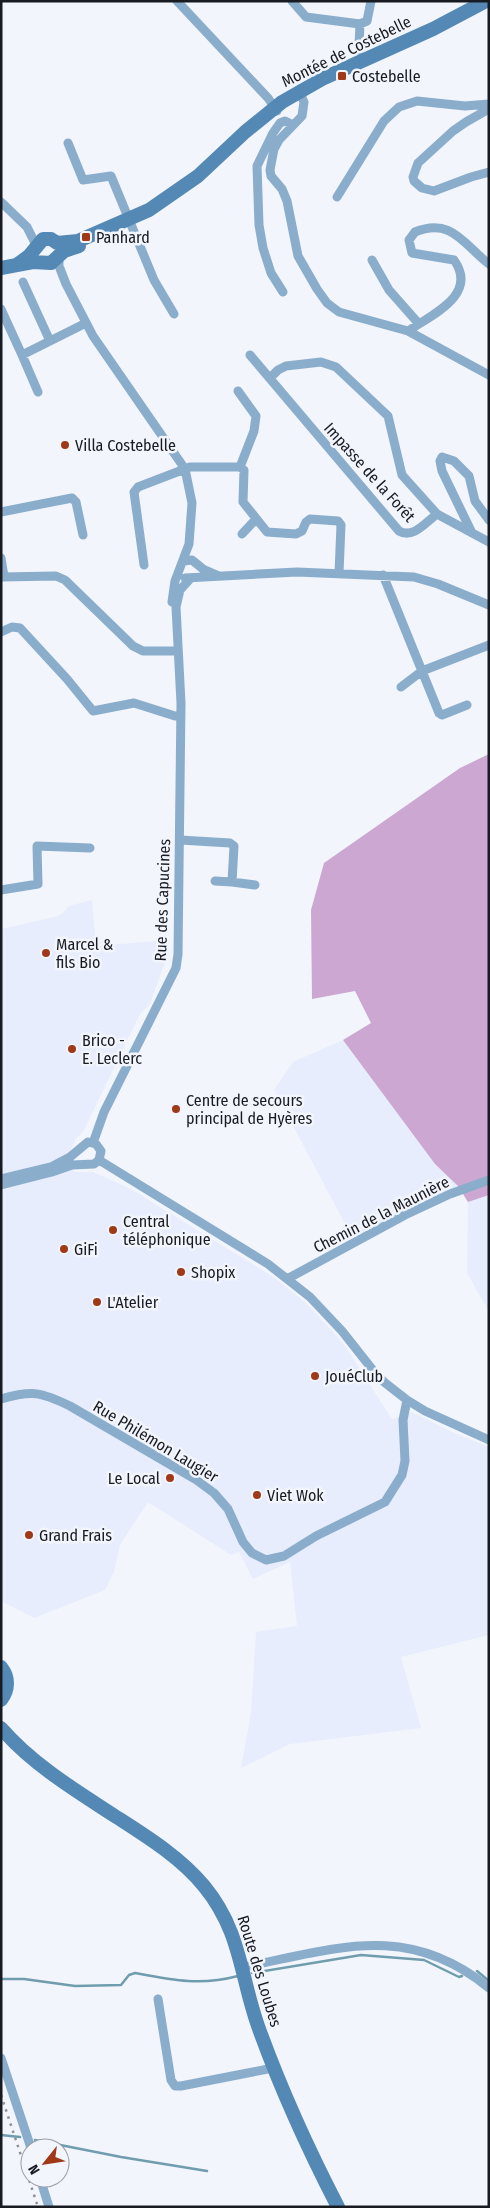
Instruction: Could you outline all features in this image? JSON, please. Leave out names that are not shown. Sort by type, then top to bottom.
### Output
[{"type":"main road","name":"Montée de Costebelle","points":[[1,268],[18,264],[46,251],[129,222],[198,176],[277,110],[301,94],[486,1]]},
{"type":"main road","name":"Montée de Costebelle","points":[[358,66],[394,56],[428,35],[489,6]]},
{"type":"main road","points":[[1,1666],[7,1682],[7,1689],[1,1700]]},
{"type":"main road","name":"Route des Loubes","points":[[1,1719],[14,1740]]},
{"type":"main road","name":"Route des Loubes","points":[[1,1728],[61,1780],[153,1840],[194,1875],[214,1899],[226,1917],[235,1938],[255,2018],[292,2116],[338,2207]]},
{"type":"street","points":[[177,1],[277,110]]},
{"type":"street","points":[[292,1],[306,17],[360,24],[367,21],[371,1]]},
{"type":"street","points":[[358,66],[360,24]]},
{"type":"street","points":[[301,94],[304,105],[302,116],[279,140],[270,170],[273,180],[284,195],[290,214],[295,247],[307,273],[322,297],[332,308],[408,332],[489,375]]},
{"type":"street","points":[[337,197],[384,120],[399,107],[417,101],[465,106],[489,104]]},
{"type":"street","points":[[489,109],[453,131],[418,163],[413,177],[414,181],[422,188],[434,190],[470,176],[489,172]]},
{"type":"street","points":[[283,292],[271,273],[263,248],[259,225],[256,166],[268,141],[280,123],[285,121],[293,125]]},
{"type":"street","points":[[68,142],[83,180],[111,176],[154,280],[174,314]]},
{"type":"street","points":[[1,202],[27,227],[59,266],[66,284],[103,352],[185,469],[192,503],[190,544],[180,570],[183,576],[211,578],[220,576],[339,573],[414,577],[488,601]]},
{"type":"street","points":[[27,227],[46,251]]},
{"type":"street","points":[[408,332],[455,299],[460,290],[462,278],[461,269],[454,260],[412,253],[409,240],[415,232],[440,227],[449,230],[489,264]]},
{"type":"street","points":[[372,260],[389,290],[418,324]]},
{"type":"street","points":[[23,282],[50,341]]},
{"type":"street","points":[[1,309],[38,392]]},
{"type":"street","points":[[22,355],[86,323]]},
{"type":"street","name":"Impasse de la Forêt","points":[[250,355],[399,531],[405,535],[411,534],[436,514],[489,542]]},
{"type":"street","points":[[270,378],[278,370],[286,366],[321,362],[336,367],[388,416],[402,475],[436,514]]},
{"type":"street","points":[[238,391],[256,416],[254,431],[240,467]]},
{"type":"street","points":[[472,534],[442,470],[440,461],[442,456],[454,461],[469,476],[475,501],[489,520]]},
{"type":"street","points":[[144,565],[134,492],[138,486],[190,467],[240,467],[244,470],[244,502],[267,532],[296,534],[302,531],[306,522],[310,519],[338,520],[341,524],[339,573]]},
{"type":"street","points":[[1,512],[72,498],[76,502],[84,535]]},
{"type":"street","points":[[242,534],[256,518]]},
{"type":"street","points":[[190,544],[198,572],[192,578]]},
{"type":"street","points":[[1,558],[3,577],[56,576],[65,580],[133,646],[143,651],[178,651]]},
{"type":"street","points":[[184,561],[195,563],[220,576]]},
{"type":"street","name":"Rue des Capucines","points":[[177,640],[171,606],[173,589],[180,570]]},
{"type":"street","points":[[382,576],[439,714],[442,715],[467,705]]},
{"type":"street","name":"Rue des Capucines","points":[[93,1143],[104,1112],[176,968],[178,954],[180,840],[180,716],[176,601],[180,590],[192,578]]},
{"type":"street","points":[[1,632],[12,627],[20,628],[67,679],[93,712],[134,703],[180,716]]},
{"type":"street","points":[[401,687],[422,671],[489,645]]},
{"type":"street","points":[[180,840],[230,843],[234,846],[232,882]]},
{"type":"street","points":[[1,890],[38,884],[37,846],[90,848]]},
{"type":"street","points":[[215,881],[256,885]]},
{"type":"street","points":[[1,1178],[50,1167],[70,1157],[85,1143],[93,1143],[101,1151],[99,1160],[94,1164],[72,1165],[44,1175],[1,1185]]},
{"type":"street","points":[[80,1148],[80,1158],[87,1164]]},
{"type":"street","points":[[99,1160],[268,1264],[310,1296],[327,1313],[372,1369],[384,1382],[406,1400],[425,1411],[489,1440]]},
{"type":"street","name":"Chemin de la Maunière","points":[[288,1279],[397,1219],[450,1194],[489,1180]]},
{"type":"street","name":"Rue Philémon Laugier","points":[[1,1399],[34,1392],[51,1397],[70,1406],[195,1479],[214,1493],[228,1509],[243,1542],[252,1552],[266,1560],[284,1556],[316,1536],[385,1502],[402,1475],[405,1461],[403,1420],[406,1400]]},
{"type":"street","points":[[243,1967],[340,1949],[382,1945],[430,1953],[454,1964],[489,1988]]},
{"type":"street","points":[[158,2000],[171,2080],[175,2086],[273,2068]]},
{"type":"street","points":[[1,2058],[28,2138]]},
{"type":"street","points":[[43,2188],[49,2207]]},
{"type":"shaded area","points":[[489,754],[489,1195],[468,1202],[458,1186],[435,1164],[343,1040],[371,1023],[355,991],[312,999],[311,910],[324,863],[460,768]]},
{"type":"shaded area","points":[[92,900],[96,946],[167,940],[166,959],[150,1004],[140,1014],[83,1132],[76,1138],[70,1152],[74,1172],[93,1172],[131,1189],[275,1278],[307,1304],[343,1343],[392,1419],[412,1412],[454,1433],[489,1447],[489,1635],[401,1657],[421,1728],[290,1744],[241,1768],[251,1713],[256,1632],[297,1626],[290,1562],[253,1579],[239,1552],[231,1555],[148,1502],[120,1545],[114,1572],[105,1590],[34,1618],[1,1601],[1,929],[58,916],[69,906]]},
{"type":"shaded area","points":[[343,1040],[435,1164],[458,1186],[352,1237],[274,1090],[293,1062]]},
{"type":"shaded area","points":[[489,1195],[489,1312],[467,1273],[468,1202]]},
{"type":"waterway","points":[[252,1973],[361,1955],[424,1960],[459,1977],[462,1976]]},
{"type":"waterway","points":[[477,1971],[489,1981]]},
{"type":"waterway","points":[[1,1979],[24,1979],[75,1986],[121,1985],[129,1975],[135,1973],[186,1981],[211,1981],[238,1976]]},
{"type":"waterway","points":[[1,2135],[20,2137]]},
{"type":"waterway","points":[[70,2147],[207,2171]]},
{"type":"railway","points":[[1,2095],[38,2207]]},
{"type":"place","name":"Costebelle","points":[[342,76]]},
{"type":"place","name":"Panhard","points":[[86,237]]},
{"type":"place","name":"Villa Costebelle","points":[[65,445]]},
{"type":"place","name":"Marcel & fils Bio","points":[[46,953]]},
{"type":"place","name":"Brico - E. Leclerc","points":[[72,1049]]},
{"type":"place","name":"Centre de secours principal de Hyères","points":[[176,1109]]},
{"type":"place","name":"Central téléphonique","points":[[113,1230]]},
{"type":"place","name":"GiFi","points":[[64,1249]]},
{"type":"place","name":"Shopix","points":[[181,1272]]},
{"type":"place","name":"L'Atelier","points":[[97,1302]]},
{"type":"place","name":"JouéClub","points":[[315,1376]]},
{"type":"place","name":"Le Local","points":[[170,1478]]},
{"type":"place","name":"Viet Wok","points":[[257,1495]]},
{"type":"place","name":"Grand Frais","points":[[29,1535]]}]
